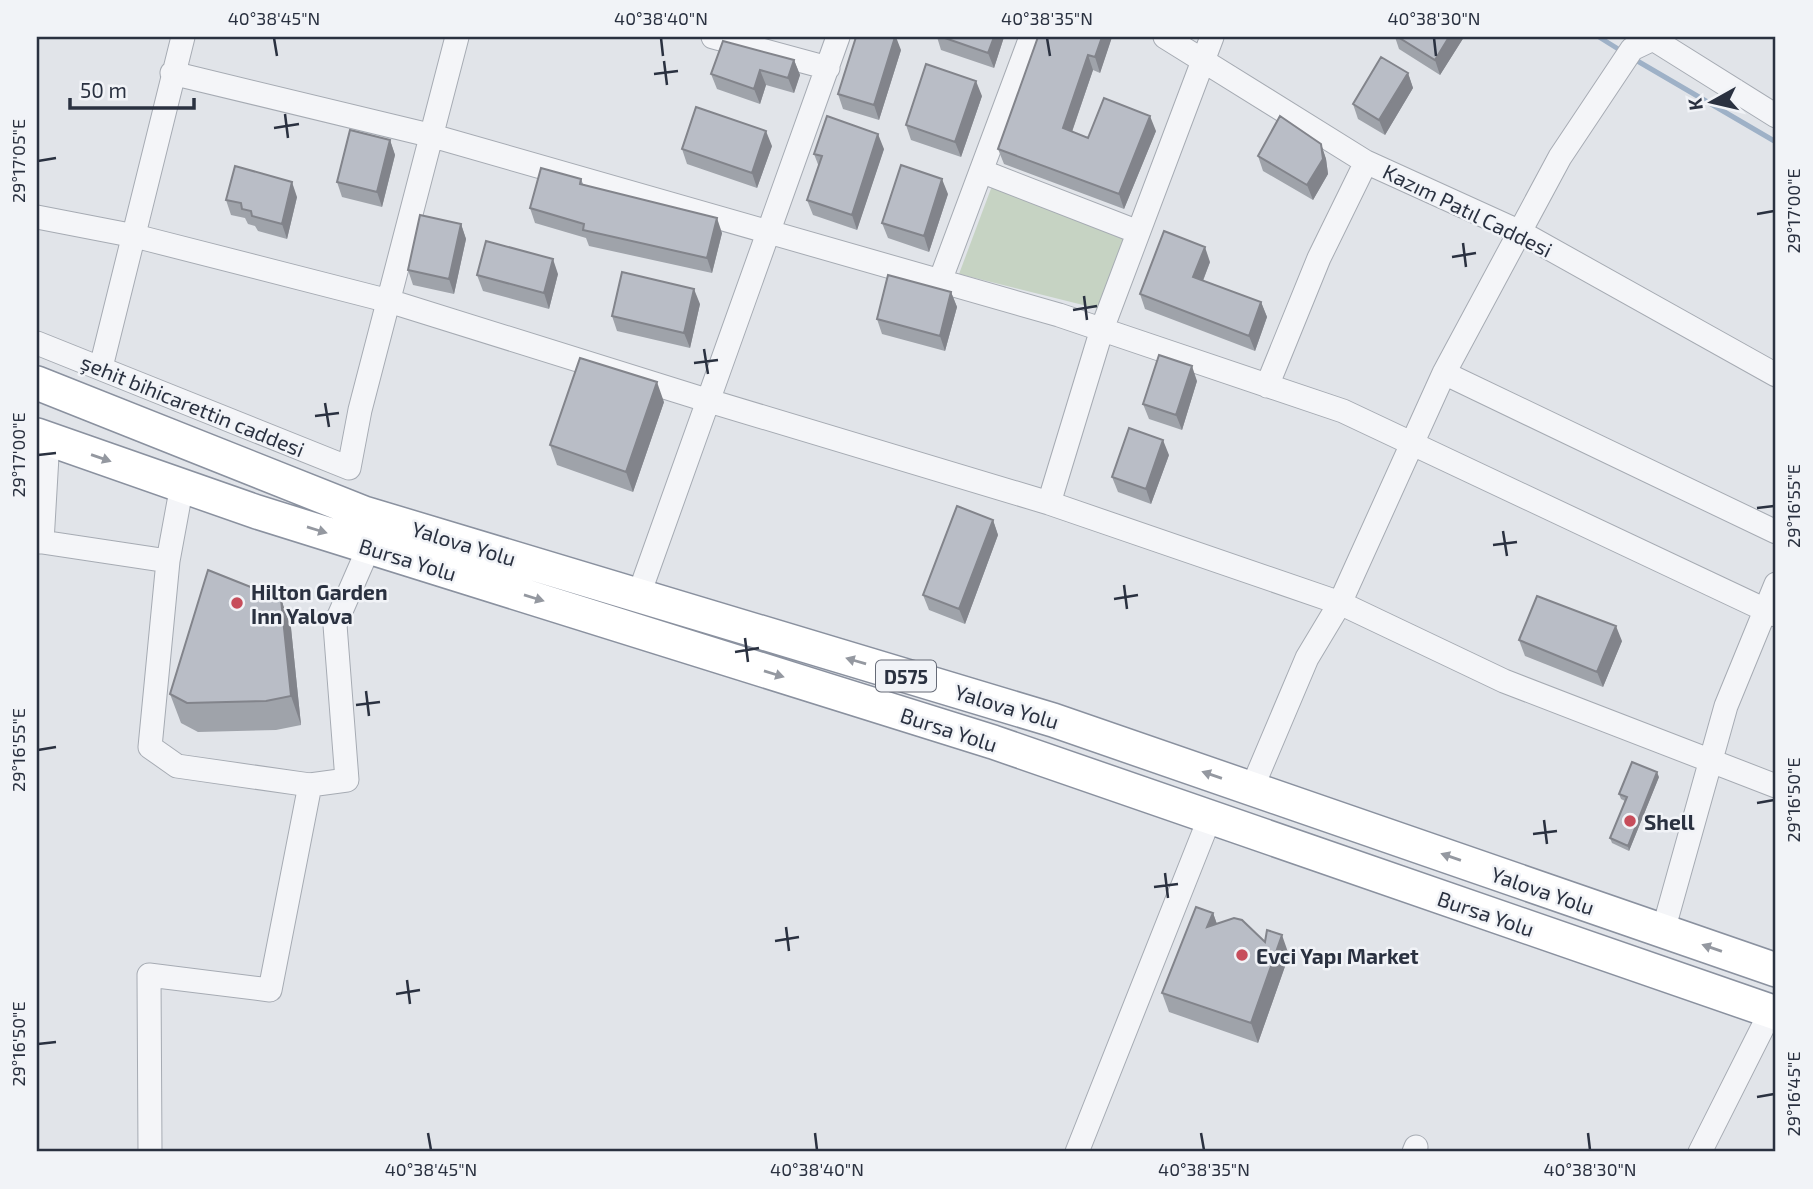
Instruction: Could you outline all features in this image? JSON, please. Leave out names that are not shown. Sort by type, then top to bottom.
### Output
[{"type":"highway","name":"Yalova Yolu","points":[[37,383],[364,513],[1053,720],[1776,970]]},
{"type":"highway","name":"Bursa Yolu","points":[[43,437],[369,547],[993,742],[1774,1012]]},
{"type":"street","points":[[101,367],[183,37]]},
{"type":"street","points":[[389,301],[457,37]]},
{"type":"street","points":[[713,37],[828,68]]},
{"type":"street","points":[[638,597],[706,400],[769,233],[838,37]]},
{"type":"street","points":[[940,281],[1031,37]]},
{"type":"street","name":"Kazım Patıl Caddesi","points":[[1165,37],[1366,162],[1520,232],[1776,374]]},
{"type":"street","points":[[1049,503],[1102,329],[1201,59],[1212,37]]},
{"type":"street","points":[[1252,789],[1307,658],[1340,603],[1444,373],[1560,157],[1632,49],[1653,39],[1776,116]]},
{"type":"street","points":[[172,73],[433,136],[1102,329],[1343,411],[1770,612]]},
{"type":"street","points":[[1267,386],[1319,258],[1366,162]]},
{"type":"street","points":[[981,171],[1138,232]]},
{"type":"street","points":[[37,217],[135,236],[389,301],[1049,503],[1340,603],[1504,681],[1776,786]]},
{"type":"street","name":"şehit bihicarettin caddesi","points":[[37,344],[101,367],[349,468],[360,410],[389,301]]},
{"type":"street","points":[[1444,373],[1776,532]]},
{"type":"street","points":[[43,437],[40,542],[168,561]]},
{"type":"street","points":[[182,485],[168,561],[150,747],[177,766],[310,785],[347,780],[335,625],[369,547]]},
{"type":"street","points":[[1663,931],[1726,706],[1770,612],[1776,584]]},
{"type":"street","points":[[150,1152],[149,975],[270,990],[310,785]]},
{"type":"street","points":[[1077,1152],[1210,817]]},
{"type":"street","points":[[1700,1152],[1774,1012]]},
{"type":"green space","points":[[992,186],[1127,239],[1099,309],[959,274]]},
{"type":"building","points":[[856,37],[895,37],[874,105],[838,94]]},
{"type":"building","points":[[942,37],[994,37],[988,53]]},
{"type":"building","points":[[1038,37],[1102,37],[1095,57],[1088,55],[1063,128],[1088,138],[1104,98],[1150,116],[1119,194],[998,149]]},
{"type":"building","points":[[1398,37],[1449,37],[1435,60]]},
{"type":"building","points":[[723,41],[794,60],[788,78],[760,70],[754,89],[711,74]]},
{"type":"building","points":[[1381,57],[1408,73],[1379,120],[1353,104]]},
{"type":"building","points":[[926,64],[976,81],[955,142],[906,125]]},
{"type":"building","points":[[696,107],[766,131],[752,173],[682,149]]},
{"type":"building","points":[[827,116],[878,134],[852,215],[807,200],[822,156],[814,154]]},
{"type":"building","points":[[1280,116],[1321,144],[1323,159],[1307,185],[1258,156]]},
{"type":"building","points":[[350,130],[390,140],[377,192],[337,182]]},
{"type":"building","points":[[901,165],[942,179],[924,236],[882,223]]},
{"type":"building","points":[[235,166],[292,182],[282,224],[252,216],[251,211],[242,209],[241,203],[226,200]]},
{"type":"building","points":[[541,168],[581,179],[580,184],[717,218],[707,258],[583,230],[584,224],[530,208]]},
{"type":"building","points":[[420,215],[461,224],[449,279],[408,270]]},
{"type":"building","points":[[1164,231],[1205,247],[1193,277],[1261,302],[1249,336],[1140,294]]},
{"type":"building","points":[[486,241],[553,259],[544,293],[477,275]]},
{"type":"building","points":[[622,272],[694,289],[684,333],[612,316]]},
{"type":"building","points":[[888,275],[951,292],[940,336],[877,319]]},
{"type":"building","points":[[1159,355],[1192,366],[1176,415],[1143,404]]},
{"type":"building","points":[[580,358],[657,382],[626,472],[550,445]]},
{"type":"building","points":[[1129,428],[1163,440],[1146,489],[1112,477]]},
{"type":"building","points":[[957,506],[993,520],[959,609],[923,595]]},
{"type":"building","points":[[208,570],[281,599],[291,696],[266,701],[187,703],[170,694]]},
{"type":"building","points":[[1537,596],[1616,626],[1597,672],[1519,640]]},
{"type":"building","points":[[1632,762],[1657,772],[1628,846],[1610,838],[1627,797],[1619,794]]},
{"type":"building","points":[[1196,907],[1213,913],[1207,927],[1234,918],[1242,920],[1265,942],[1267,930],[1282,935],[1251,1023],[1162,993]]},
{"type":"waterway","points":[[1599,37],[1623,52]]},
{"type":"waterway","points":[[1634,59],[1776,142]]},
{"type":"place","name":"Hilton Garden Inn Yalova","points":[[237,603]]},
{"type":"place","name":"Shell","points":[[1630,821]]},
{"type":"place","name":"Evci Yapı Market","points":[[1242,955]]}]
